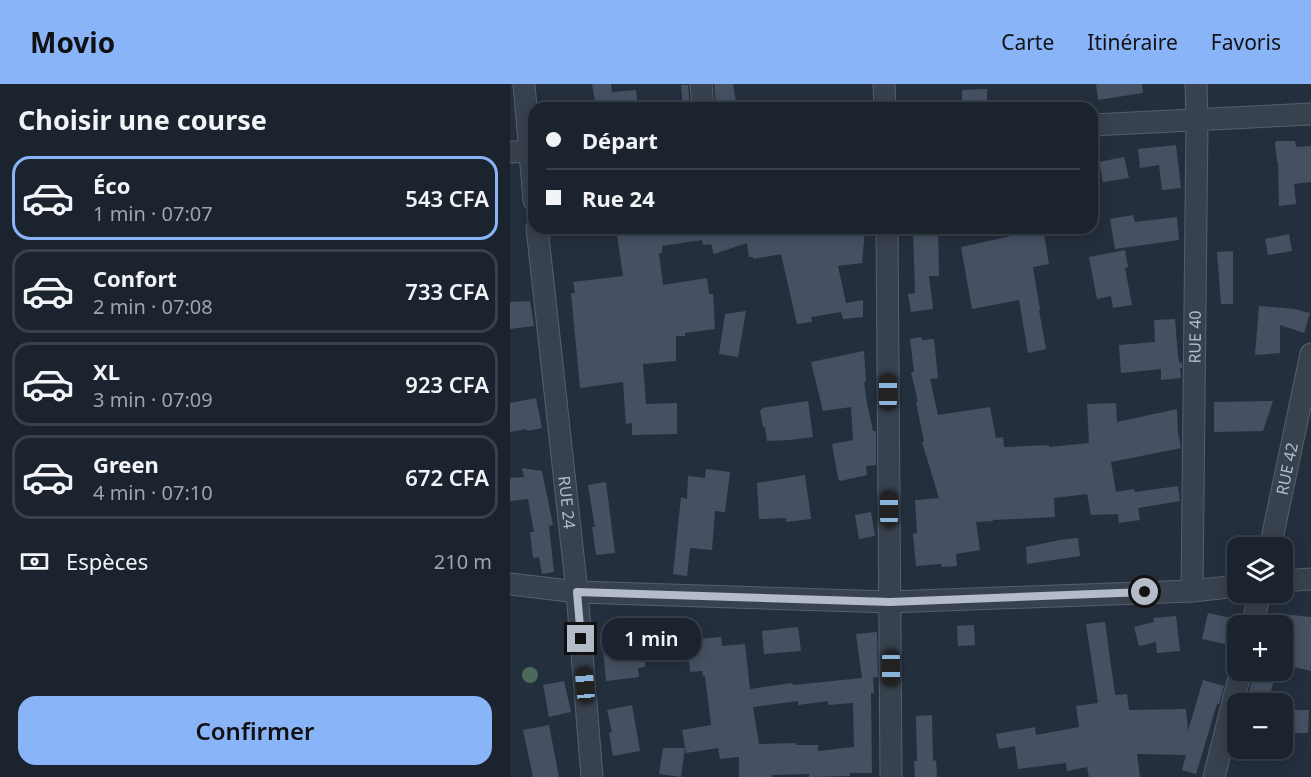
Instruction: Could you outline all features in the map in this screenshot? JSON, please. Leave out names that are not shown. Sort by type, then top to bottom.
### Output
[{"type":"street","points":[[524,84],[524,151],[528,171]]},
{"type":"street","points":[[700,84],[702,102]]},
{"type":"street","points":[[884,84],[885,102]]},
{"type":"street","name":"RUE 40","points":[[1192,591],[1196,84]]},
{"type":"street","points":[[1098,125],[1311,114]]},
{"type":"street","name":"RUE 24","points":[[538,234],[577,592],[592,777]]},
{"type":"street","points":[[887,234],[891,777]]},
{"type":"street","name":"RUE 42","points":[[1272,537],[1311,354]]},
{"type":"street","points":[[1293,581],[1311,579]]},
{"type":"street","points":[[510,584],[577,592],[890,602],[1192,591],[1227,587]]},
{"type":"street","points":[[1214,777],[1238,681]]},
{"type":"building","points":[[592,84],[611,84],[612,92],[636,90],[637,102],[595,102]]},
{"type":"building","points":[[714,84],[733,84],[736,102],[716,102]]},
{"type":"building","points":[[1096,84],[1142,84],[1143,93],[1098,100]]},
{"type":"building","points":[[681,85],[688,85],[689,102],[682,102]]},
{"type":"building","points":[[987,89],[987,102],[962,102],[962,90]]},
{"type":"building","points":[[1295,141],[1296,147],[1311,146],[1311,182],[1294,184],[1296,204],[1279,206],[1275,142]]},
{"type":"building","points":[[1176,145],[1181,188],[1162,190],[1159,165],[1140,168],[1138,149]]},
{"type":"building","points":[[1124,157],[1129,178],[1103,182],[1099,162]]},
{"type":"building","points":[[1133,215],[1135,222],[1177,217],[1179,240],[1115,249],[1110,219]]},
{"type":"building","points":[[617,234],[865,234],[862,263],[838,266],[846,303],[863,300],[863,317],[843,319],[841,312],[811,317],[812,322],[797,324],[781,254],[753,259],[749,257],[747,243],[714,254],[711,244],[703,245],[702,240],[662,246],[662,253],[659,253],[663,285],[707,278],[709,294],[713,294],[715,329],[676,336],[676,361],[643,364],[646,404],[677,403],[677,434],[632,435],[632,423],[626,424],[623,382],[580,388],[571,293],[575,293],[573,282],[623,276]]},
{"type":"building","points":[[913,234],[938,234],[939,276],[929,276],[933,309],[911,312],[908,294],[915,293]]},
{"type":"building","points":[[1020,234],[1044,234],[1049,264],[1033,267],[1046,349],[1028,353],[1019,300],[972,309],[961,247]]},
{"type":"building","points":[[1289,234],[1292,251],[1268,255],[1265,239]]},
{"type":"building","points":[[1125,250],[1128,267],[1125,268],[1132,305],[1113,308],[1111,296],[1097,299],[1089,257]]},
{"type":"building","points":[[1233,251],[1233,304],[1221,304],[1217,252]]},
{"type":"building","points":[[530,301],[534,326],[510,329],[510,302]]},
{"type":"building","points":[[1259,306],[1295,309],[1310,313],[1304,333],[1280,325],[1280,353],[1255,355]]},
{"type":"building","points":[[746,311],[738,357],[719,354],[725,314]]},
{"type":"building","points":[[1175,319],[1179,362],[1182,363],[1181,378],[1161,380],[1161,369],[1121,373],[1119,345],[1155,342],[1154,320]]},
{"type":"building","points":[[921,337],[922,340],[934,339],[938,378],[930,379],[938,415],[990,407],[996,438],[1003,437],[1004,447],[1049,445],[1049,447],[1089,443],[1087,404],[1116,403],[1117,422],[1177,409],[1181,448],[1111,462],[1116,492],[1134,489],[1135,492],[1178,486],[1180,501],[1138,508],[1140,520],[1119,523],[1118,514],[1091,515],[1087,494],[1054,498],[1055,517],[976,522],[980,550],[956,554],[957,566],[942,567],[941,564],[916,566],[913,534],[917,533],[915,500],[939,498],[922,442],[924,441],[916,402],[918,402],[911,372],[914,372],[910,339]]},
{"type":"building","points":[[864,351],[867,403],[873,431],[876,431],[876,465],[866,466],[867,475],[840,481],[832,444],[853,440],[851,407],[823,411],[811,362]]},
{"type":"building","points":[[536,398],[542,428],[510,432],[510,403]]},
{"type":"building","points":[[808,401],[813,437],[767,441],[760,410],[762,408]]},
{"type":"building","points":[[1273,401],[1263,431],[1214,432],[1214,402]]},
{"type":"building","points":[[522,468],[542,471],[553,525],[549,526],[554,572],[542,574],[539,557],[533,558],[530,532],[534,532],[528,499],[510,501],[510,478],[524,477]]},
{"type":"building","points":[[706,469],[730,472],[725,512],[715,511],[712,550],[690,548],[687,576],[673,574],[681,497],[687,499],[688,476],[705,478]]},
{"type":"building","points":[[805,475],[811,519],[786,522],[786,518],[759,519],[757,483]]},
{"type":"building","points":[[606,482],[615,553],[596,555],[592,527],[595,527],[588,485]]},
{"type":"building","points":[[871,512],[875,536],[859,539],[855,515]]},
{"type":"building","points":[[1078,538],[1080,556],[1027,564],[1026,547]]},
{"type":"building","points":[[1208,613],[1227,617],[1227,645],[1202,639]]},
{"type":"building","points":[[1293,615],[1311,617],[1311,671],[1293,667]]},
{"type":"building","points":[[1176,616],[1180,651],[1157,653],[1156,642],[1139,646],[1134,627],[1154,622],[1153,618]]},
{"type":"building","points":[[1105,622],[1115,695],[1127,694],[1129,710],[1186,709],[1188,731],[1203,680],[1224,686],[1196,774],[1182,770],[1186,755],[1137,754],[1140,777],[1089,777],[1087,767],[1067,771],[1066,763],[1018,769],[1015,746],[999,749],[996,734],[1035,727],[1036,735],[1079,727],[1076,706],[1098,703],[1086,624]]},
{"type":"building","points":[[974,625],[975,645],[958,646],[957,626]]},
{"type":"building","points":[[798,627],[801,651],[764,654],[762,631]]},
{"type":"building","points":[[877,632],[878,677],[873,677],[874,693],[871,693],[872,773],[850,773],[850,776],[809,777],[809,774],[739,777],[739,757],[720,759],[718,748],[686,753],[682,730],[711,725],[705,676],[702,671],[690,672],[687,640],[721,637],[722,646],[745,644],[750,689],[792,683],[793,685],[862,678],[856,634]],"holes":[[[798,701],[798,705],[828,701],[828,705],[853,703],[854,747],[818,751],[818,745],[759,744],[753,707]]]},
{"type":"building","points":[[634,634],[634,639],[645,638],[645,667],[638,668],[639,677],[606,681],[602,639]]},
{"type":"building","points":[[564,681],[571,712],[549,717],[543,685]]},
{"type":"building","points":[[1252,681],[1274,681],[1270,693],[1249,693]]},
{"type":"building","points":[[632,705],[640,751],[613,756],[609,733],[612,732],[607,710]]},
{"type":"building","points":[[1293,710],[1309,710],[1308,733],[1293,733]]},
{"type":"building","points":[[932,715],[933,761],[936,760],[937,777],[915,777],[916,716]]},
{"type":"building","points":[[549,725],[559,777],[533,777],[523,730]]},
{"type":"building","points":[[663,748],[685,748],[681,777],[659,774]]},
{"type":"route","points":[[581,639],[577,592],[890,602],[1145,592]]}]
